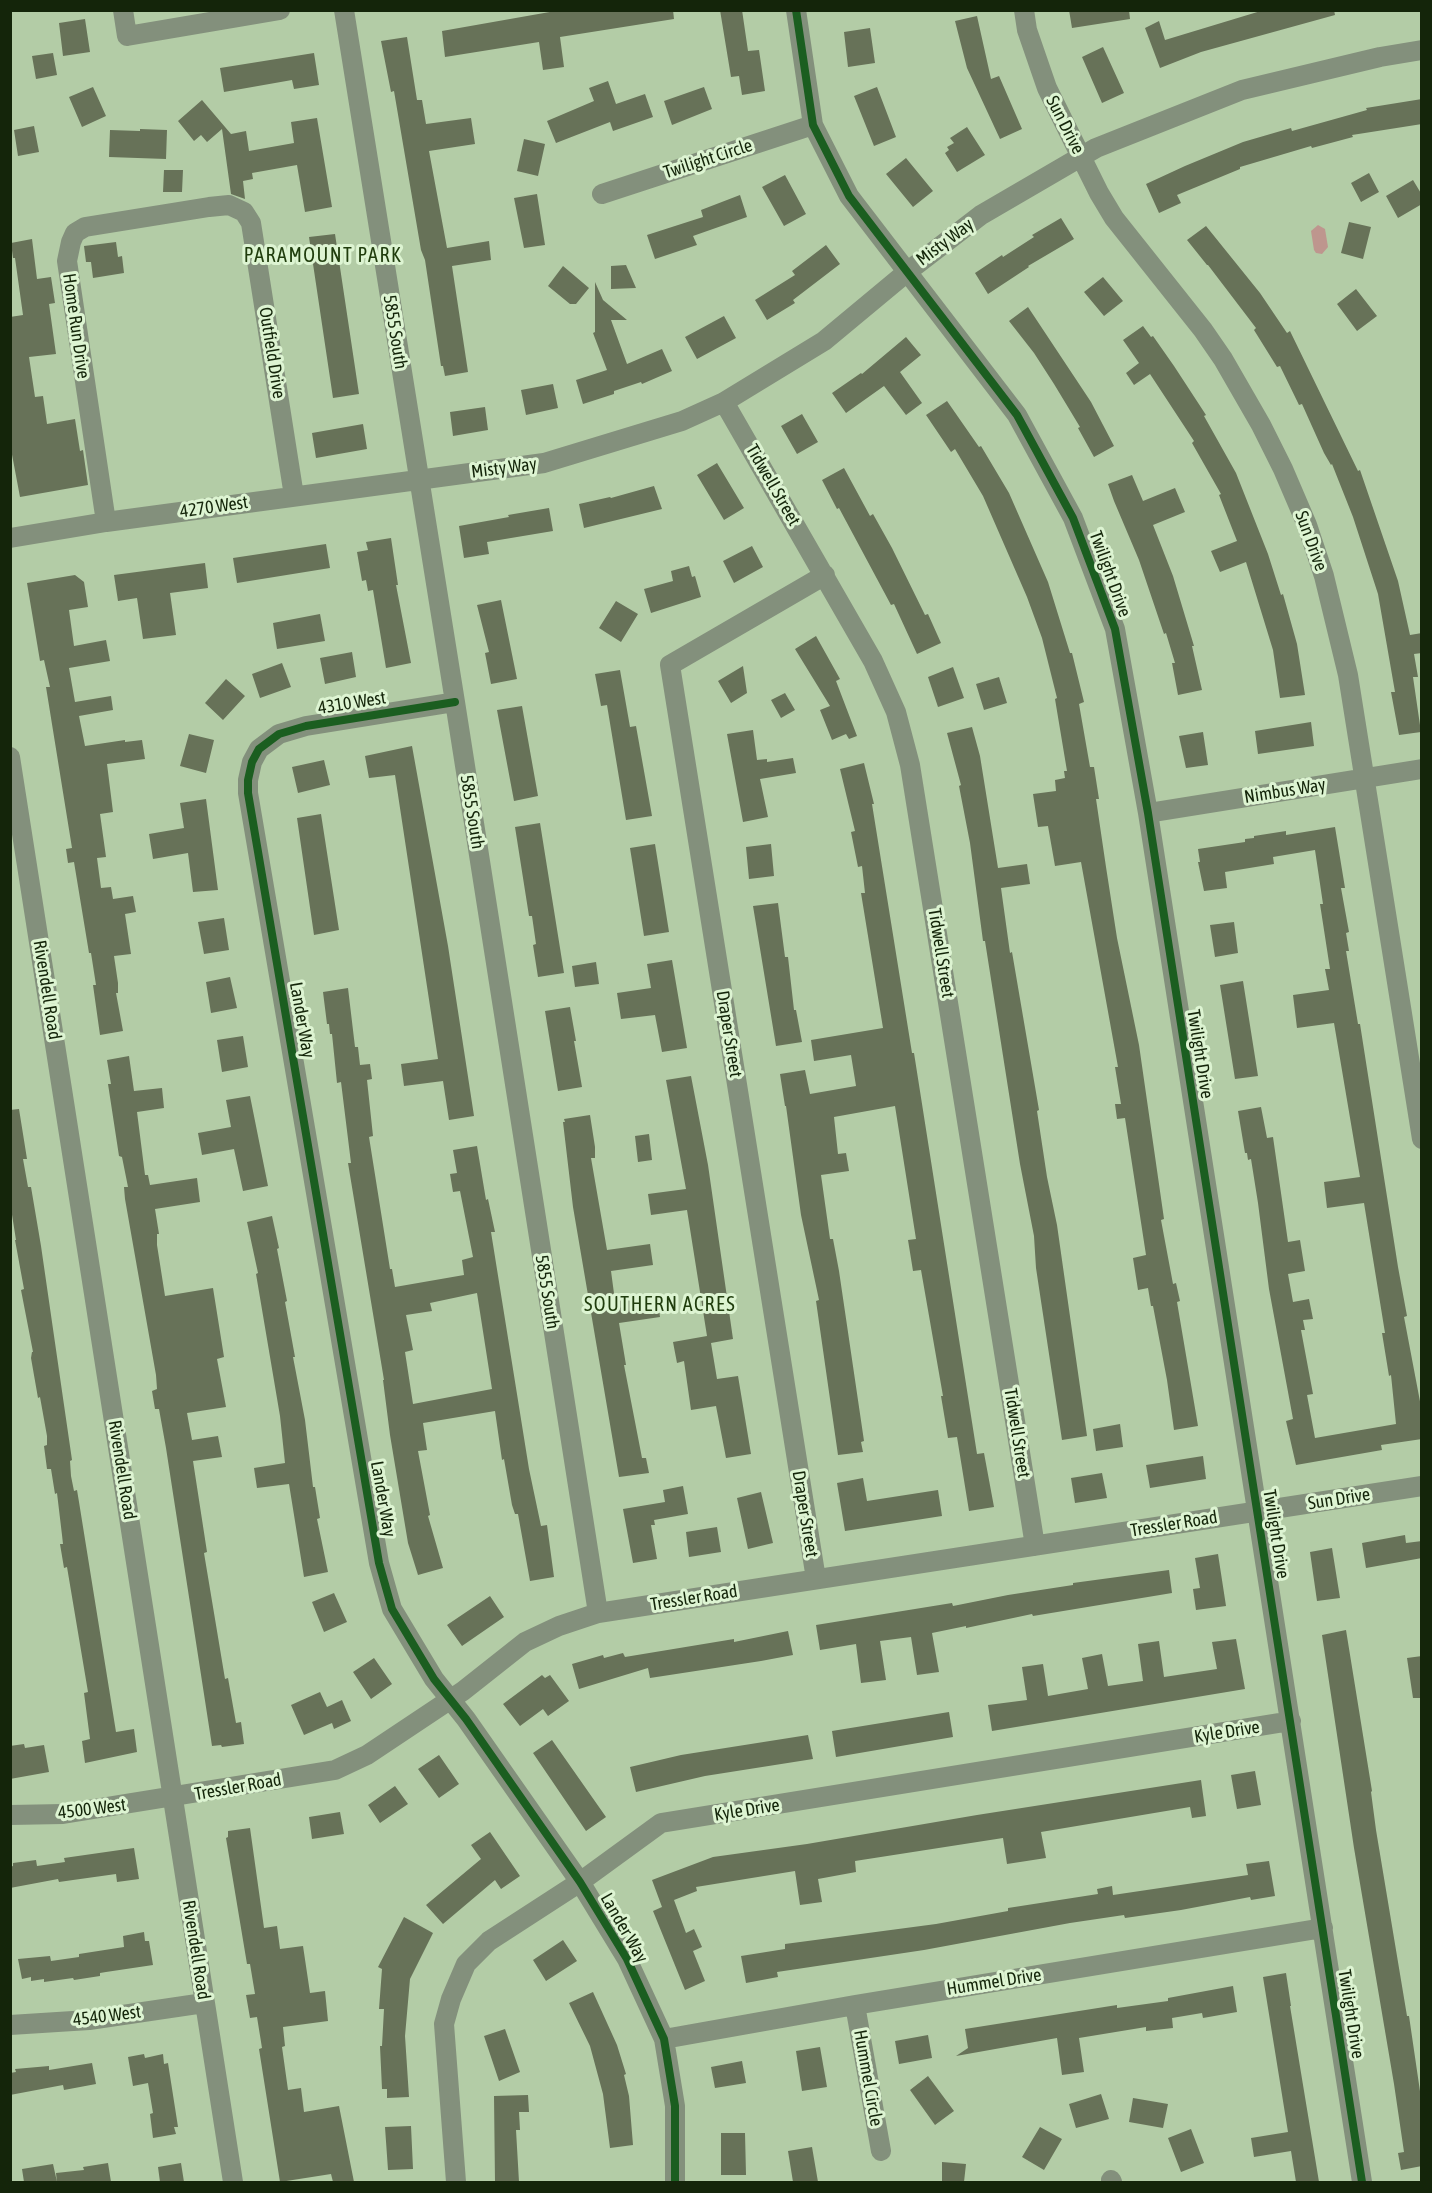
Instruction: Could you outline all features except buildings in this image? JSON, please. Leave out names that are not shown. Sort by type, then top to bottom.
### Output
[{"type":"street","points":[[123,10],[127,36],[280,10]]},
{"type":"street","name":"5855 South","points":[[344,10],[598,1613]]},
{"type":"street","name":"Twilight Drive","points":[[796,10],[813,124],[849,196],[1017,415],[1073,518],[1115,629],[1148,813],[1362,2182]]},
{"type":"street","name":"Sun Drive","points":[[1024,10],[1027,30],[1047,88],[1114,218],[1203,330],[1223,359],[1262,425],[1307,525],[1339,631],[1422,1139]]},
{"type":"street","name":"Misty Way","points":[[418,479],[544,463],[682,421],[724,402],[824,341],[907,272],[981,215],[1096,148],[1242,90],[1380,57],[1422,50]]},
{"type":"street","name":"Twilight Circle","points":[[602,194],[813,124]]},
{"type":"street","name":"Home Run Drive","points":[[106,522],[67,261],[70,242],[75,233],[85,227],[229,205],[244,212]]},
{"type":"street","name":"Outfield Drive","points":[[244,212],[251,223],[294,496]]},
{"type":"street","name":"Tidwell Street","points":[[724,402],[873,661],[896,712],[910,765],[1035,1546]]},
{"type":"street","name":"4270 West","points":[[10,538],[106,522],[418,479]]},
{"type":"street","name":"Draper Street","points":[[816,1579],[670,665],[825,575]]},
{"type":"street","name":"4310 West","points":[[259,749],[268,740],[292,729],[455,702]]},
{"type":"street","name":"Lander Way","points":[[259,749],[252,762],[248,793],[378,1563],[392,1609],[434,1678],[580,1882],[627,1959],[664,2039],[675,2106],[675,2182]]},
{"type":"street","name":"Rivendell Road","points":[[10,757],[233,2182]]},
{"type":"street","name":"Nimbus Way","points":[[1148,813],[1422,769]]},
{"type":"street","name":"Sun Drive","points":[[1257,1512],[1422,1486]]},
{"type":"street","name":"Tressler Road","points":[[173,1797],[335,1770],[368,1755],[450,1699],[525,1642],[559,1626],[598,1613],[1257,1512]]},
{"type":"street","name":"Kyle Drive","points":[[456,2182],[444,2024],[451,1999],[466,1964],[489,1941],[580,1882],[661,1823],[1291,1722]]},
{"type":"street","name":"4500 West","points":[[10,1815],[63,1814],[173,1797]]},
{"type":"street","name":"Hummel Drive","points":[[664,2039],[855,2005],[1323,1928]]},
{"type":"street","name":"4540 West","points":[[10,2025],[89,2020],[204,2003]]},
{"type":"street","name":"Hummel Circle","points":[[855,2005],[881,2151]]},
{"type":"shaded area","points":[[1318,225],[1325,229],[1328,247],[1322,254],[1314,250],[1311,231]]},
{"type":"cycle path","points":[[796,10],[813,125],[849,196],[1017,415],[1073,518],[1115,629],[1148,813],[1362,2182]]},
{"type":"cycle path","points":[[455,702],[306,726],[279,734],[259,749],[252,762],[248,793],[379,1563],[392,1609],[434,1679],[466,1719],[580,1882],[627,1959],[664,2039],[675,2106],[675,2182]]},
{"type":"district","name":"PARAMOUNT PARK","points":[[323,256]]},
{"type":"district","name":"SOUTHERN ACRES","points":[[660,1305]]}]
